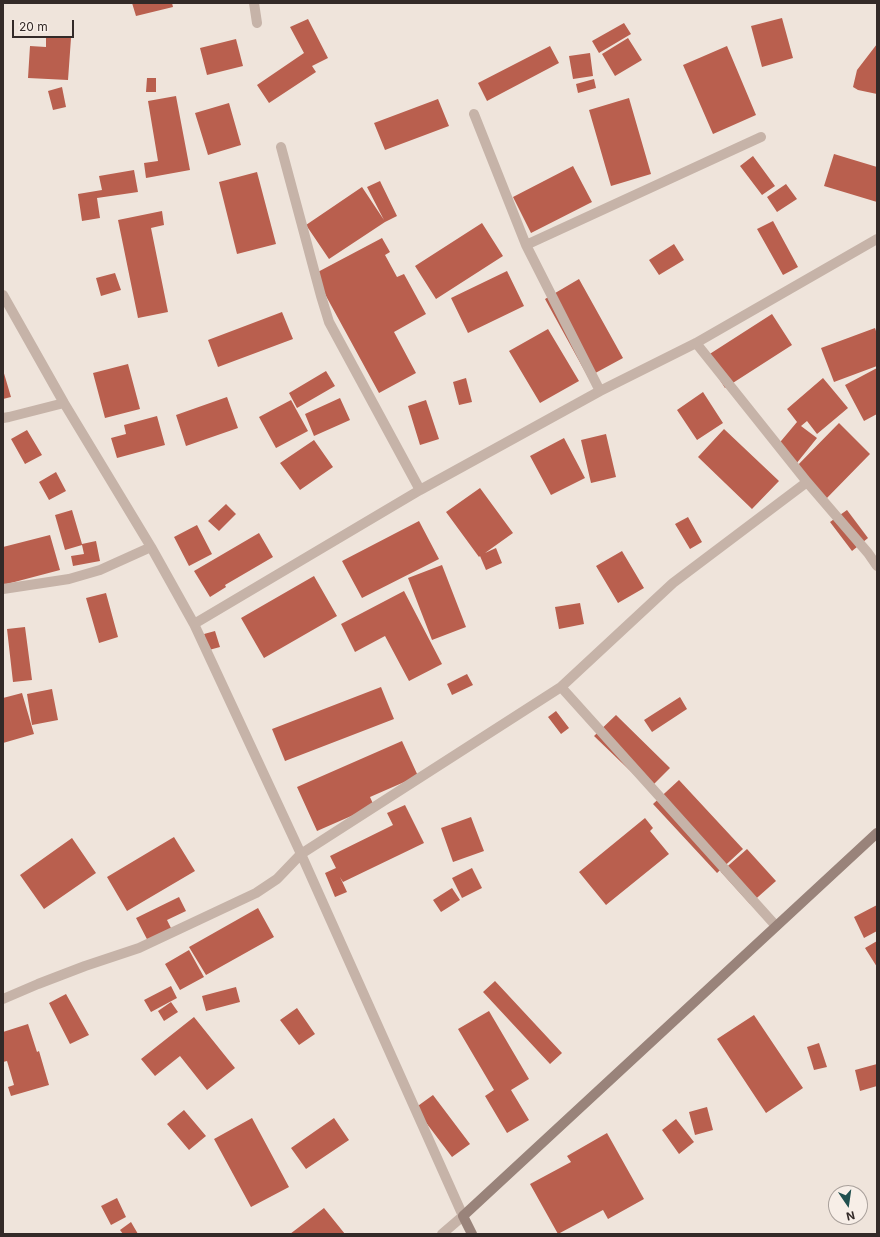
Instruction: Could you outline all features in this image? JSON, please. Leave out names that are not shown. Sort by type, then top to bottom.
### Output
[{"type":"main road","points":[[472,1234],[462,1216],[877,833]]},
{"type":"street","points":[[254,3],[257,22]]},
{"type":"street","points":[[474,114],[526,245],[600,391]]},
{"type":"street","points":[[526,245],[761,136]]},
{"type":"street","points":[[281,147],[329,322],[420,490]]},
{"type":"street","points":[[194,624],[420,490],[600,391],[696,343],[877,239]]},
{"type":"street","points":[[3,295],[64,403],[151,547],[194,624],[301,854],[462,1216],[442,1234]]},
{"type":"street","points":[[696,343],[807,482],[877,566]]},
{"type":"street","points":[[3,418],[64,403]]},
{"type":"street","points":[[3,1000],[38,984],[85,966],[139,948],[256,893],[277,879],[301,854],[561,687],[672,583],[807,482]]},
{"type":"street","points":[[3,589],[69,579],[100,570],[151,547]]},
{"type":"street","points":[[561,687],[776,926]]},
{"type":"building","points":[[132,3],[172,3],[173,7],[136,16]]},
{"type":"building","points":[[782,18],[793,58],[762,67],[751,26]]},
{"type":"building","points":[[308,19],[328,58],[312,66],[316,72],[269,103],[257,85],[304,53],[290,27]]},
{"type":"building","points":[[624,23],[631,34],[599,53],[592,41]]},
{"type":"building","points":[[46,36],[71,38],[68,80],[28,78],[30,46],[46,47]]},
{"type":"building","points":[[628,38],[642,60],[615,76],[602,54]]},
{"type":"building","points":[[236,39],[243,66],[207,75],[200,48]]},
{"type":"building","points":[[877,44],[877,94],[858,90],[853,87],[857,70]]},
{"type":"building","points":[[550,46],[559,63],[487,101],[478,83]]},
{"type":"building","points":[[727,46],[756,115],[713,134],[683,65]]},
{"type":"building","points":[[590,53],[593,76],[573,79],[569,56]]},
{"type":"building","points":[[147,78],[156,78],[156,92],[146,92]]},
{"type":"building","points":[[594,79],[596,88],[578,93],[576,84]]},
{"type":"building","points":[[62,87],[66,107],[53,110],[48,91]]},
{"type":"building","points":[[176,96],[190,170],[146,178],[144,163],[158,161],[148,101]]},
{"type":"building","points":[[629,98],[651,174],[611,186],[589,110]]},
{"type":"building","points":[[438,99],[449,126],[385,150],[374,123]]},
{"type":"building","points":[[229,103],[241,145],[208,155],[195,113]]},
{"type":"building","points":[[834,154],[877,167],[877,202],[824,186]]},
{"type":"building","points":[[753,156],[775,186],[762,195],[740,166]]},
{"type":"building","points":[[573,166],[592,202],[531,233],[513,197]]},
{"type":"building","points":[[134,170],[138,192],[97,198],[100,218],[82,221],[78,194],[102,190],[99,176]]},
{"type":"building","points":[[257,172],[276,244],[237,254],[219,182]]},
{"type":"building","points":[[380,181],[397,216],[385,222],[329,259],[306,225],[362,187],[384,220],[367,187]]},
{"type":"building","points":[[786,184],[797,199],[777,212],[767,197]]},
{"type":"building","points":[[162,211],[164,225],[151,228],[168,312],[138,318],[118,220]]},
{"type":"building","points":[[773,221],[798,267],[783,275],[757,229]]},
{"type":"building","points":[[482,223],[503,256],[436,299],[415,266]]},
{"type":"building","points":[[382,238],[390,252],[385,255],[397,277],[404,274],[426,314],[394,332],[416,373],[379,393],[314,274]]},
{"type":"building","points":[[674,244],[684,260],[659,275],[649,260]]},
{"type":"building","points":[[507,271],[524,306],[468,333],[451,298]]},
{"type":"building","points":[[115,273],[121,290],[101,296],[96,278]]},
{"type":"building","points":[[579,279],[623,358],[588,377],[545,299]]},
{"type":"building","points":[[282,312],[293,339],[218,367],[208,340]]},
{"type":"building","points":[[772,314],[792,345],[725,388],[705,357]]},
{"type":"building","points":[[875,328],[877,334],[877,366],[834,382],[821,348]]},
{"type":"building","points":[[548,329],[579,381],[540,403],[509,351]]},
{"type":"building","points":[[128,364],[140,409],[105,418],[93,373]]},
{"type":"building","points":[[877,368],[877,414],[864,421],[845,385]]},
{"type":"building","points":[[3,370],[11,397],[3,399]]},
{"type":"building","points":[[326,371],[335,386],[297,408],[289,393]]},
{"type":"building","points":[[466,378],[472,402],[459,405],[453,382]]},
{"type":"building","points":[[823,378],[848,408],[817,434],[807,421],[801,426],[817,438],[796,464],[776,447],[797,422],[787,409]]},
{"type":"building","points":[[703,392],[723,423],[697,440],[677,410]]},
{"type":"building","points":[[227,397],[238,428],[186,446],[176,415]]},
{"type":"building","points":[[340,398],[350,420],[314,436],[305,414]]},
{"type":"building","points":[[291,400],[308,431],[276,448],[259,417]]},
{"type":"building","points":[[426,400],[439,439],[420,445],[408,406]]},
{"type":"building","points":[[157,416],[165,445],[117,458],[111,438],[126,434],[124,425]]},
{"type":"building","points":[[839,423],[870,454],[824,501],[793,470]]},
{"type":"building","points":[[724,429],[779,481],[752,509],[698,457]]},
{"type":"building","points":[[27,430],[42,455],[25,464],[11,439]]},
{"type":"building","points":[[606,434],[616,477],[591,483],[581,440]]},
{"type":"building","points":[[564,438],[585,478],[551,495],[530,456]]},
{"type":"building","points":[[314,440],[333,467],[300,490],[280,463]]},
{"type":"building","points":[[56,472],[66,491],[49,500],[39,482]]},
{"type":"building","points":[[480,488],[513,533],[485,553],[496,548],[502,563],[486,570],[480,556],[479,557],[446,512]]},
{"type":"building","points":[[226,504],[236,514],[219,531],[208,521]]},
{"type":"building","points":[[72,510],[82,544],[96,541],[100,561],[73,566],[71,556],[84,554],[82,545],[65,550],[55,515]]},
{"type":"building","points":[[847,510],[868,538],[852,551],[830,522]]},
{"type":"building","points":[[688,517],[702,542],[690,549],[675,524]]},
{"type":"building","points":[[419,521],[439,559],[362,598],[342,561]]},
{"type":"building","points":[[197,525],[212,554],[189,566],[174,537]]},
{"type":"building","points":[[259,533],[273,557],[225,585],[226,587],[210,597],[194,571]]},
{"type":"building","points":[[50,535],[60,570],[3,585],[3,547]]},
{"type":"building","points":[[622,551],[644,588],[618,603],[596,566]]},
{"type":"building","points":[[442,565],[466,627],[432,640],[408,578]]},
{"type":"building","points":[[314,576],[337,616],[264,658],[241,618]]},
{"type":"building","points":[[404,591],[442,664],[409,681],[385,636],[355,652],[341,624]]},
{"type":"building","points":[[106,593],[118,637],[99,643],[86,598]]},
{"type":"building","points":[[580,603],[584,624],[559,629],[555,607]]},
{"type":"building","points":[[25,627],[32,680],[13,682],[7,629]]},
{"type":"building","points":[[215,631],[220,647],[209,650],[204,634]]},
{"type":"building","points":[[467,674],[473,685],[452,695],[447,684]]},
{"type":"building","points":[[381,687],[394,719],[285,761],[272,729]]},
{"type":"building","points":[[52,689],[58,720],[32,725],[27,694]]},
{"type":"building","points":[[22,693],[34,734],[3,743],[3,698]]},
{"type":"building","points":[[680,697],[687,709],[652,732],[644,720]]},
{"type":"building","points":[[556,711],[569,728],[561,734],[548,717]]},
{"type":"building","points":[[616,715],[670,768],[649,789],[594,736]]},
{"type":"building","points":[[402,741],[418,776],[370,797],[374,806],[317,831],[297,787]]},
{"type":"building","points":[[679,780],[743,849],[717,873],[653,804]]},
{"type":"building","points":[[405,805],[424,843],[343,882],[340,877],[347,892],[335,897],[325,873],[336,868],[330,856],[393,825],[387,813]]},
{"type":"building","points":[[471,817],[484,851],[453,862],[441,828]]},
{"type":"building","points":[[645,818],[653,828],[650,831],[669,854],[606,905],[579,872]]},
{"type":"building","points":[[174,837],[195,871],[127,911],[107,877]]},
{"type":"building","points":[[72,838],[96,873],[44,909],[20,875]]},
{"type":"building","points":[[747,849],[776,881],[750,904],[721,872]]},
{"type":"building","points":[[472,868],[482,888],[462,898],[452,878]]},
{"type":"building","points":[[452,888],[460,900],[441,912],[433,900]]},
{"type":"building","points":[[179,897],[186,911],[167,920],[174,934],[150,945],[136,918]]},
{"type":"building","points":[[877,905],[877,931],[864,938],[854,917]]},
{"type":"building","points":[[258,908],[274,937],[206,975],[189,947]]},
{"type":"building","points":[[877,941],[877,967],[865,948]]},
{"type":"building","points":[[189,950],[204,977],[180,990],[165,964]]},
{"type":"building","points":[[495,981],[562,1053],[550,1064],[483,992]]},
{"type":"building","points":[[171,986],[177,998],[151,1012],[144,1000]]},
{"type":"building","points":[[236,987],[240,1002],[206,1011],[202,996]]},
{"type":"building","points":[[66,994],[89,1035],[70,1044],[49,1003]]},
{"type":"building","points":[[171,1002],[178,1012],[164,1021],[158,1011]]},
{"type":"building","points":[[297,1008],[315,1034],[299,1045],[280,1020]]},
{"type":"building","points":[[489,1011],[529,1079],[511,1090],[529,1120],[507,1133],[485,1096],[494,1090],[458,1029]]},
{"type":"building","points":[[754,1015],[803,1088],[766,1113],[717,1039]]},
{"type":"building","points":[[194,1017],[235,1068],[207,1090],[180,1056],[155,1076],[141,1059]]},
{"type":"building","points":[[28,1024],[37,1052],[39,1051],[49,1085],[11,1096],[8,1087],[14,1085],[7,1061],[3,1062],[3,1032]]},
{"type":"building","points":[[819,1043],[827,1067],[814,1070],[807,1047]]},
{"type":"building","points":[[877,1064],[877,1086],[860,1091],[855,1070]]},
{"type":"building","points":[[433,1095],[470,1144],[452,1157],[415,1108]]},
{"type":"building","points":[[707,1107],[713,1130],[695,1135],[689,1112]]},
{"type":"building","points":[[184,1110],[206,1136],[189,1150],[167,1124]]},
{"type":"building","points":[[252,1118],[289,1187],[251,1207],[214,1139]]},
{"type":"building","points":[[334,1118],[349,1140],[306,1169],[291,1148]]},
{"type":"building","points":[[676,1119],[694,1142],[679,1154],[662,1130]]},
{"type":"building","points":[[607,1133],[644,1199],[608,1219],[603,1210],[558,1234],[530,1184],[571,1162],[567,1156]]},
{"type":"building","points":[[117,1198],[126,1217],[111,1225],[101,1206]]},
{"type":"building","points":[[324,1208],[345,1234],[290,1234]]},
{"type":"building","points":[[131,1222],[138,1234],[123,1234],[120,1230]]}]
